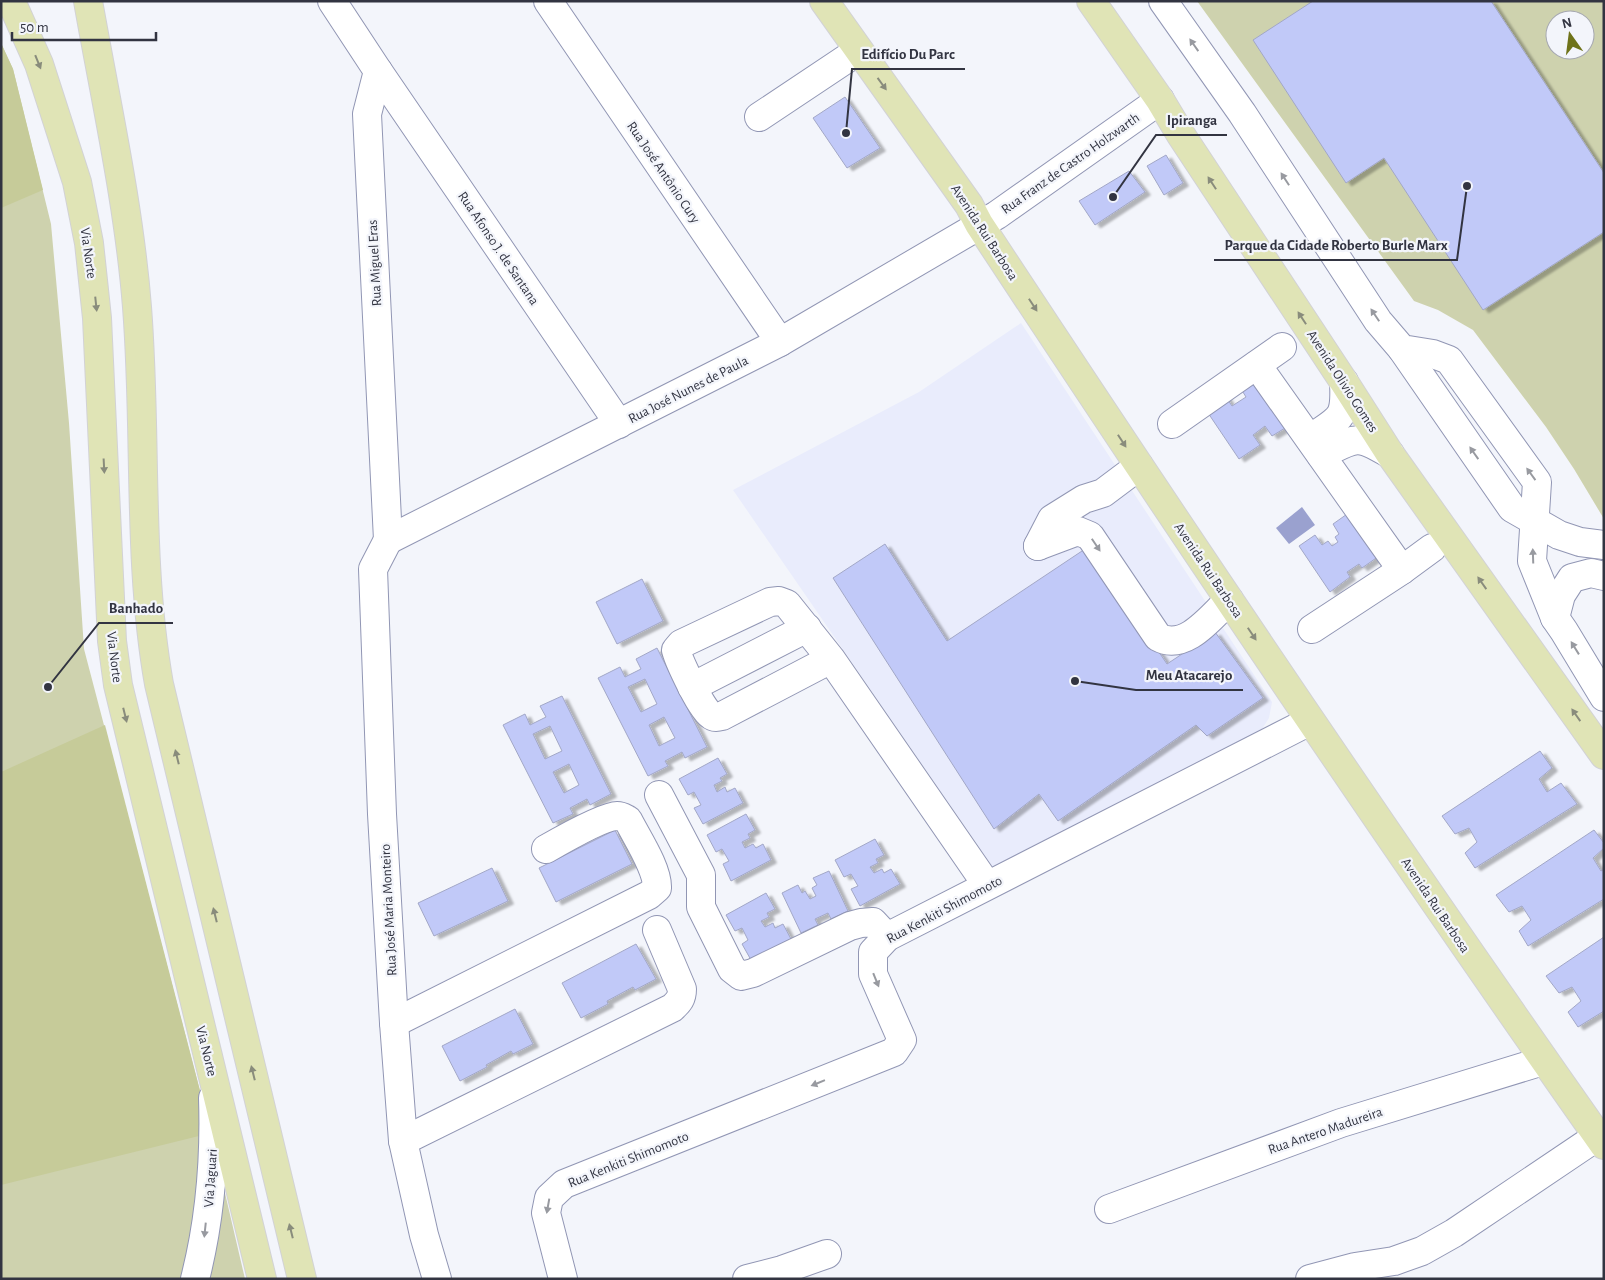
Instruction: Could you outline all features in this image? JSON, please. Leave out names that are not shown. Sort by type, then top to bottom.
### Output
[{"type":"main road","name":"Via Norte","points":[[11,1],[39,64],[77,182],[89,243],[97,318],[112,641],[118,685],[262,1279]]},
{"type":"main road","points":[[88,1],[123,198],[138,308],[148,594],[154,652],[164,704],[302,1279]]},
{"type":"main road","name":"Avenida Rui Barbosa","points":[[824,1],[858,52],[969,204],[980,224],[1229,600],[1543,1061],[1601,1141]]},
{"type":"main road","name":"Avenida Olivio Gomes","points":[[1092,1],[1160,100],[1390,454],[1604,755]]},
{"type":"street","name":"Rua José Antônio Cury","points":[[548,1],[780,342]]},
{"type":"street","points":[[1163,1],[1242,113],[1378,321],[1402,349],[1523,514],[1559,535],[1580,542],[1604,545]]},
{"type":"street","points":[[332,2],[378,71]]},
{"type":"street","points":[[759,117],[858,52]]},
{"type":"street","name":"Rua Afonso J. de Santana","points":[[378,71],[619,424]]},
{"type":"street","name":"Rua Miguel Eras","points":[[378,71],[367,114],[388,540]]},
{"type":"street","name":"Rua Franz de Castro Holzwarth","points":[[980,224],[997,215],[1160,100]]},
{"type":"street","name":"Rua José Nunes de Paula","points":[[388,540],[780,342],[980,224]]},
{"type":"street","points":[[1172,424],[1282,347]]},
{"type":"street","points":[[1402,349],[1433,354],[1449,360],[1537,482],[1523,514],[1532,561],[1554,618],[1564,631],[1604,698]]},
{"type":"street","points":[[1257,365],[1402,570]]},
{"type":"street","points":[[1316,447],[1341,417],[1345,405],[1344,382]]},
{"type":"street","points":[[1316,447],[1353,439],[1368,441],[1390,454]]},
{"type":"street","points":[[1139,466],[1103,493],[1084,499],[1052,519],[1038,546],[1078,531],[1090,536],[1158,637],[1167,642],[1178,641],[1196,631],[1229,600]]},
{"type":"street","name":"Rua José Maria Monteiro","points":[[388,540],[373,570],[382,814],[394,1024],[403,1141],[424,1235],[437,1279]]},
{"type":"street","points":[[1312,629],[1432,548]]},
{"type":"street","points":[[1554,618],[1561,595],[1572,578],[1592,573],[1604,576]]},
{"type":"street","points":[[831,659],[722,716],[715,717],[709,715],[692,687],[676,650],[681,644],[770,602],[779,601],[787,604],[831,659],[986,886]]},
{"type":"street","points":[[692,687],[807,628]]},
{"type":"street","name":"Rua Kenkiti Shimomoto","points":[[563,1279],[546,1213],[549,1198],[564,1184],[894,1052],[902,1040],[873,974],[873,952],[887,937],[1310,720]]},
{"type":"street","points":[[659,795],[701,874],[701,907],[732,968],[741,976],[753,973],[850,926],[861,923],[873,922],[887,937]]},
{"type":"street","points":[[394,1024],[649,895],[657,888],[657,880],[653,869],[628,820],[623,816],[605,819],[546,849]]},
{"type":"street","points":[[403,1141],[672,1008],[682,996],[682,989],[657,930]]},
{"type":"street","name":"Rua Antero Madureira","points":[[1109,1209],[1341,1123],[1543,1061]]},
{"type":"street","name":"Via Jaguari","points":[[195,1279],[203,1247],[211,1180],[214,1113],[213,1076]]},
{"type":"street","points":[[1310,1279],[1355,1267],[1394,1261],[1422,1250],[1454,1233],[1601,1141]]},
{"type":"street","points":[[746,1279],[782,1270],[827,1254]]},
{"type":"shaded area","points":[[1021,323],[1272,702],[1269,718],[1262,729],[995,870],[733,490],[919,392]]},
{"type":"green space","points":[[1197,1],[1604,1],[1604,519],[1546,427],[1473,330],[1438,310],[1414,301]]},
{"type":"green space","points":[[1,43],[13,69],[51,224],[69,423],[84,649],[211,1133],[245,1279],[1,1279]]},
{"type":"green space","points":[[1,43],[13,69],[43,190],[1,208]]},
{"type":"green space","points":[[105,725],[211,1133],[1,1185],[1,772]]},
{"type":"water","points":[[1302,507],[1315,525],[1289,544],[1276,528]]},
{"type":"building","points":[[1313,1],[1491,1],[1604,173],[1604,232],[1483,310],[1384,158],[1346,183],[1253,40]]},
{"type":"building","points":[[845,97],[880,148],[847,168],[813,118]]},
{"type":"building","points":[[1166,155],[1183,183],[1164,195],[1147,166]]},
{"type":"building","points":[[1129,171],[1145,192],[1095,225],[1079,201]]},
{"type":"building","points":[[1255,373],[1290,425],[1272,436],[1265,426],[1253,435],[1260,445],[1239,459],[1204,407],[1224,394],[1232,406],[1246,397],[1238,384]]},
{"type":"building","points":[[1350,512],[1379,556],[1362,568],[1359,564],[1347,572],[1350,577],[1330,592],[1299,546],[1315,535],[1322,545],[1328,541],[1332,546],[1338,542],[1335,537],[1339,534],[1333,524]]},
{"type":"building","points":[[885,544],[947,641],[1088,547],[1167,664],[1215,632],[1263,698],[1207,736],[1196,725],[1058,821],[1039,794],[994,829],[833,578]]},
{"type":"building","points":[[642,579],[663,621],[617,644],[596,602]]},
{"type":"building","points":[[657,648],[707,747],[685,758],[682,752],[665,761],[668,766],[648,776],[598,678],[620,667],[625,677],[641,669],[636,659]],"holes":[[[645,679],[657,704],[641,712],[628,687]],[[664,717],[675,738],[659,746],[649,725]]]},
{"type":"building","points":[[562,696],[611,794],[590,805],[587,799],[570,808],[573,814],[553,823],[503,725],[525,714],[530,725],[546,717],[540,706]],"holes":[[[550,726],[562,751],[545,759],[533,734]],[[569,764],[579,785],[564,793],[553,772]]]},
{"type":"building","points":[[1540,751],[1552,768],[1539,779],[1547,792],[1561,783],[1577,804],[1475,868],[1465,853],[1477,842],[1469,828],[1455,834],[1442,816]]},
{"type":"building","points":[[718,758],[727,774],[720,778],[722,781],[714,785],[717,792],[725,787],[727,792],[735,788],[743,803],[703,824],[694,808],[701,805],[694,792],[688,795],[679,779]]},
{"type":"building","points":[[746,814],[755,830],[748,834],[750,838],[742,842],[745,848],[753,844],[756,848],[763,844],[771,860],[731,881],[723,864],[729,861],[722,849],[716,852],[707,835]]},
{"type":"building","points":[[615,830],[632,864],[556,902],[539,868]]},
{"type":"building","points":[[1594,830],[1604,843],[1604,848],[1593,858],[1601,871],[1604,869],[1604,899],[1528,946],[1519,931],[1531,920],[1522,906],[1509,912],[1496,895]]},
{"type":"building","points":[[875,839],[884,855],[876,859],[878,863],[870,867],[874,873],[882,869],[884,873],[891,869],[900,884],[860,906],[851,889],[858,886],[851,874],[844,877],[835,860]]},
{"type":"building","points":[[492,868],[508,901],[434,936],[418,903]]},
{"type":"building","points":[[829,871],[848,911],[831,919],[828,913],[815,919],[818,925],[801,933],[782,893],[798,885],[802,893],[805,891],[810,899],[816,896],[812,888],[817,885],[813,878]]},
{"type":"building","points":[[766,893],[775,909],[767,913],[769,917],[761,921],[765,927],[773,923],[775,928],[783,924],[791,939],[751,960],[742,944],[748,940],[742,928],[735,931],[726,915]]},
{"type":"building","points":[[1604,937],[1604,1011],[1578,1027],[1568,1012],[1581,1001],[1572,987],[1559,993],[1546,976]]},
{"type":"building","points":[[636,944],[656,979],[635,990],[633,987],[607,1001],[608,1004],[581,1018],[562,983]]},
{"type":"building","points":[[515,1009],[533,1044],[513,1054],[511,1051],[486,1065],[487,1067],[460,1081],[442,1046]]},
{"type":"place","name":"Edifício Du Parc","points":[[846,133]]},
{"type":"place","name":"Parque da Cidade Roberto Burle Marx","points":[[1467,186]]},
{"type":"place","name":"Ipiranga","points":[[1113,197]]},
{"type":"place","name":"Meu Atacarejo","points":[[1075,681]]},
{"type":"place","name":"Banhado","points":[[48,687]]}]
